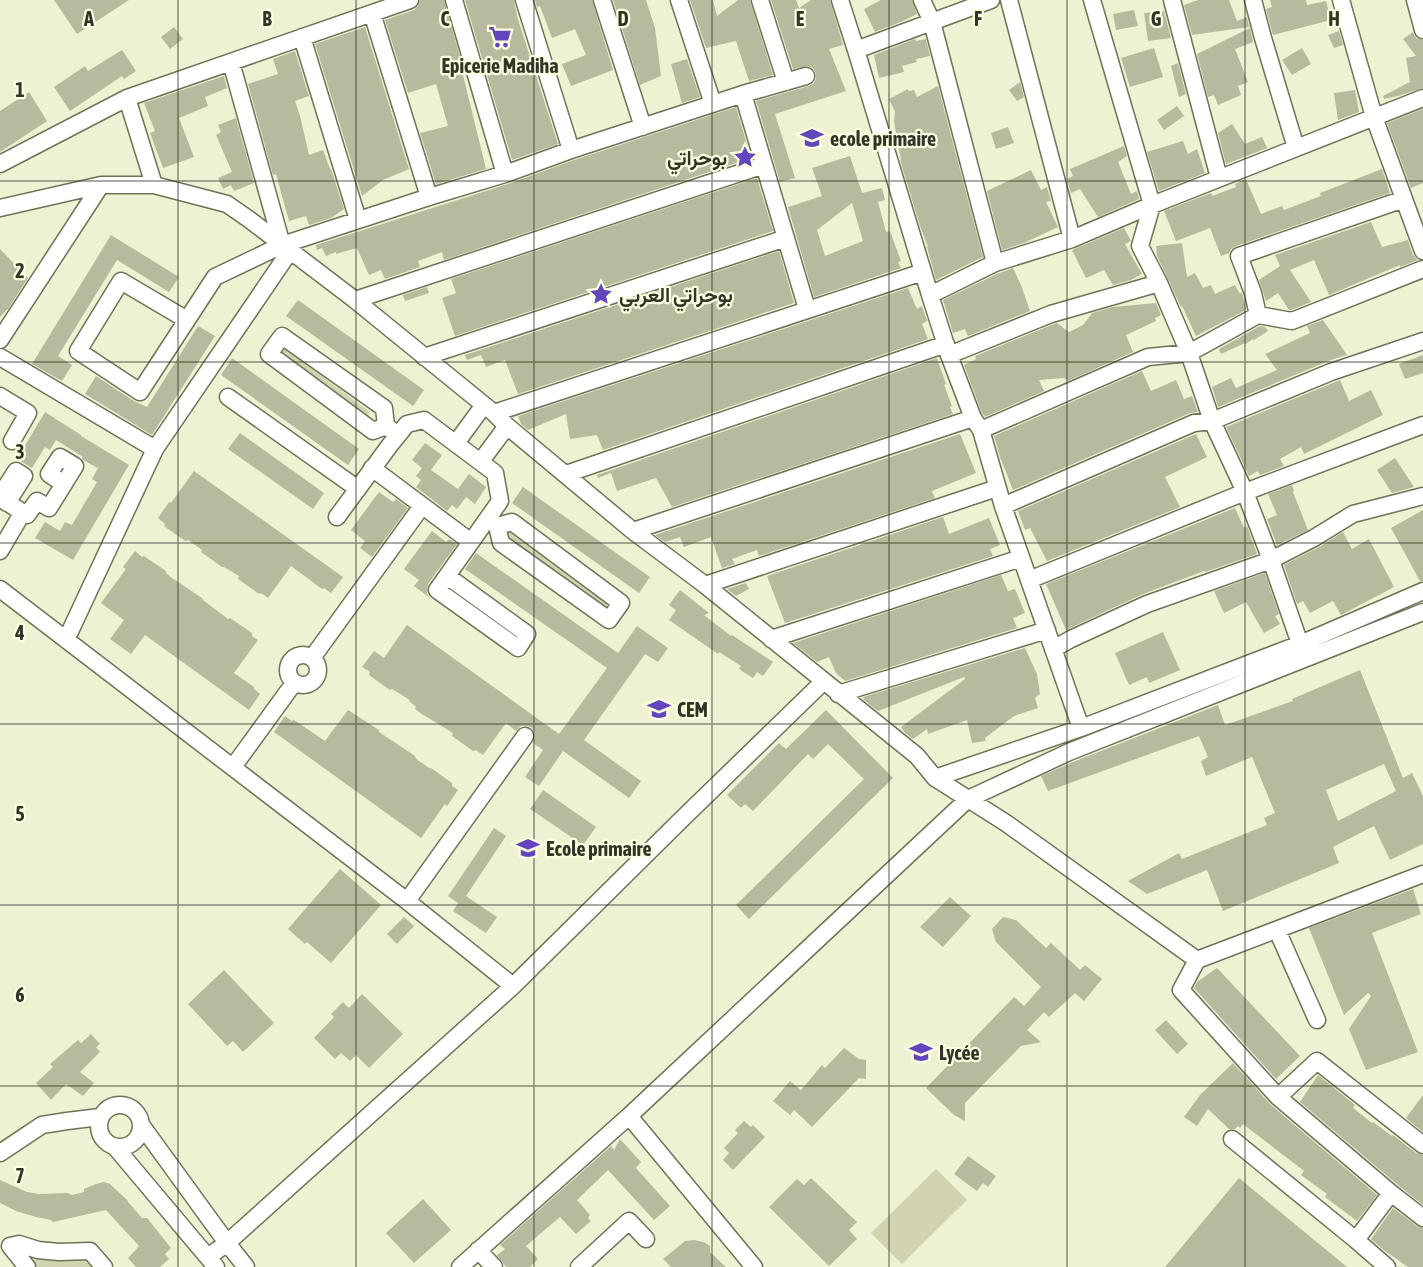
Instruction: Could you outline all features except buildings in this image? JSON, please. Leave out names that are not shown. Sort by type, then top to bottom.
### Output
[{"type":"street","points":[[0,164],[127,98],[410,0]]},
{"type":"street","points":[[454,0],[504,174]]},
{"type":"street","points":[[524,0],[571,150]]},
{"type":"street","points":[[602,0],[643,127]]},
{"type":"street","points":[[679,0],[713,104]]},
{"type":"street","points":[[760,0],[786,82]]},
{"type":"street","points":[[840,0],[947,349],[977,424],[1003,506],[1081,728]]},
{"type":"street","points":[[922,0],[932,22],[995,263]]},
{"type":"street","points":[[856,50],[991,0]]},
{"type":"street","points":[[1009,0],[1072,238]]},
{"type":"street","points":[[1092,0],[1152,205],[1140,246],[1159,283],[1189,353],[1212,421],[1245,492],[1300,644]]},
{"type":"street","points":[[1172,0],[1219,178]]},
{"type":"street","points":[[1253,0],[1296,148]]},
{"type":"street","points":[[1341,0],[1374,117],[1423,251]]},
{"type":"street","points":[[1415,0],[1423,30]]},
{"type":"street","points":[[372,13],[429,197]]},
{"type":"street","points":[[302,37],[358,220]]},
{"type":"street","points":[[66,640],[155,449],[286,248],[231,62]]},
{"type":"street","points":[[187,320],[121,281],[78,351],[140,392],[187,320],[215,277],[358,220],[743,94],[806,76]]},
{"type":"street","points":[[743,94],[807,309]]},
{"type":"street","points":[[127,98],[154,185]]},
{"type":"street","points":[[930,295],[995,263],[1072,238],[1423,98]]},
{"type":"street","points":[[355,300],[764,165]]},
{"type":"street","points":[[0,340],[100,185]]},
{"type":"street","points":[[0,208],[100,185],[154,185],[227,204],[355,300],[489,409],[633,531],[705,585],[916,756],[935,778],[1006,823],[1197,960]]},
{"type":"street","points":[[1257,315],[1253,293],[1239,256],[1404,199]]},
{"type":"street","points":[[423,357],[786,237]]},
{"type":"street","points":[[633,531],[977,424],[1148,357],[1189,353],[1257,315],[1292,321],[1423,269]]},
{"type":"street","points":[[456,443],[489,409],[923,272]]},
{"type":"street","points":[[566,474],[1051,314],[1159,283]]},
{"type":"street","points":[[337,517],[372,468],[392,430],[384,408],[282,336],[269,354],[373,430],[392,430],[424,420],[495,472],[500,501],[493,522],[471,542],[437,590],[518,648],[527,634],[447,576]]},
{"type":"street","points":[[1003,506],[1194,423],[1212,421],[1331,372],[1423,341]]},
{"type":"street","points":[[0,357],[155,449]]},
{"type":"street","points":[[0,396],[28,413],[12,441]]},
{"type":"street","points":[[228,397],[358,489]]},
{"type":"street","points":[[1029,580],[1245,492],[1423,425]]},
{"type":"street","points":[[481,461],[507,426]]},
{"type":"street","points":[[372,468],[471,542]]},
{"type":"street","points":[[2,499],[27,515],[37,501],[49,508],[64,484]]},
{"type":"street","points":[[705,585],[997,488]]},
{"type":"street","points":[[1053,649],[1147,604],[1271,560],[1314,538],[1353,514],[1423,496]]},
{"type":"street","points":[[233,767],[294,683],[300,686],[313,682],[318,670],[312,658],[422,506]]},
{"type":"street","points":[[0,551],[23,512]]},
{"type":"street","points":[[493,522],[512,522],[621,603],[609,620],[501,543],[493,522]]},
{"type":"street","points":[[771,639],[1021,558]]},
{"type":"street","points":[[0,589],[407,901],[513,986]]},
{"type":"street","points":[[935,778],[1081,728],[1300,644],[1423,591]]},
{"type":"street","points":[[460,1267],[629,1116],[968,799],[1069,752],[1423,612]]},
{"type":"street","points":[[838,694],[1047,630]]},
{"type":"street","points":[[116,1148],[212,1262],[227,1244],[513,986],[824,681]]},
{"type":"street","points":[[407,901],[525,736]]},
{"type":"street","points":[[1423,874],[1197,960],[1181,990],[1278,1097],[1423,1218]]},
{"type":"street","points":[[1277,930],[1317,1020]]},
{"type":"street","points":[[1278,1097],[1317,1061],[1423,1145]]},
{"type":"street","points":[[114,1105],[124,1105],[133,1109],[140,1116],[142,1126],[140,1135],[126,1148],[116,1148],[107,1144],[98,1127],[100,1117],[114,1105]]},
{"type":"street","points":[[629,1116],[754,1267]]},
{"type":"street","points":[[0,1153],[42,1125],[100,1117]]},
{"type":"street","points":[[142,1126],[246,1267]]},
{"type":"street","points":[[1232,1139],[1387,1267]]},
{"type":"street","points":[[1356,1240],[1391,1193]]},
{"type":"street","points":[[579,1267],[629,1221],[646,1239]]},
{"type":"street","points":[[27,1267],[10,1246],[19,1244],[38,1250],[59,1252],[90,1251],[104,1267]]},
{"type":"street","points":[[478,1250],[494,1267]]},
{"type":"green space","points":[[284,348],[370,412],[366,419],[279,355]]},
{"type":"green space","points":[[510,530],[609,602],[605,608],[506,535]]},
{"type":"green space","points":[[936,1169],[967,1200],[902,1264],[871,1233]]},
{"type":"green space","points":[[34,1255],[88,1260],[93,1267],[37,1267],[33,1260]]},
{"type":"place","name":"Epicerie Madiha","points":[[500,37]]},
{"type":"place","name":"ecole primaire","points":[[812,138]]},
{"type":"place","name":"بوحراتي","points":[[745,157]]},
{"type":"place","name":"بوحراتي العربي","points":[[601,294]]},
{"type":"place","name":"CEM","points":[[659,709]]},
{"type":"place","name":"Ecole primaire","points":[[528,848]]},
{"type":"place","name":"Lycée","points":[[921,1052]]}]
